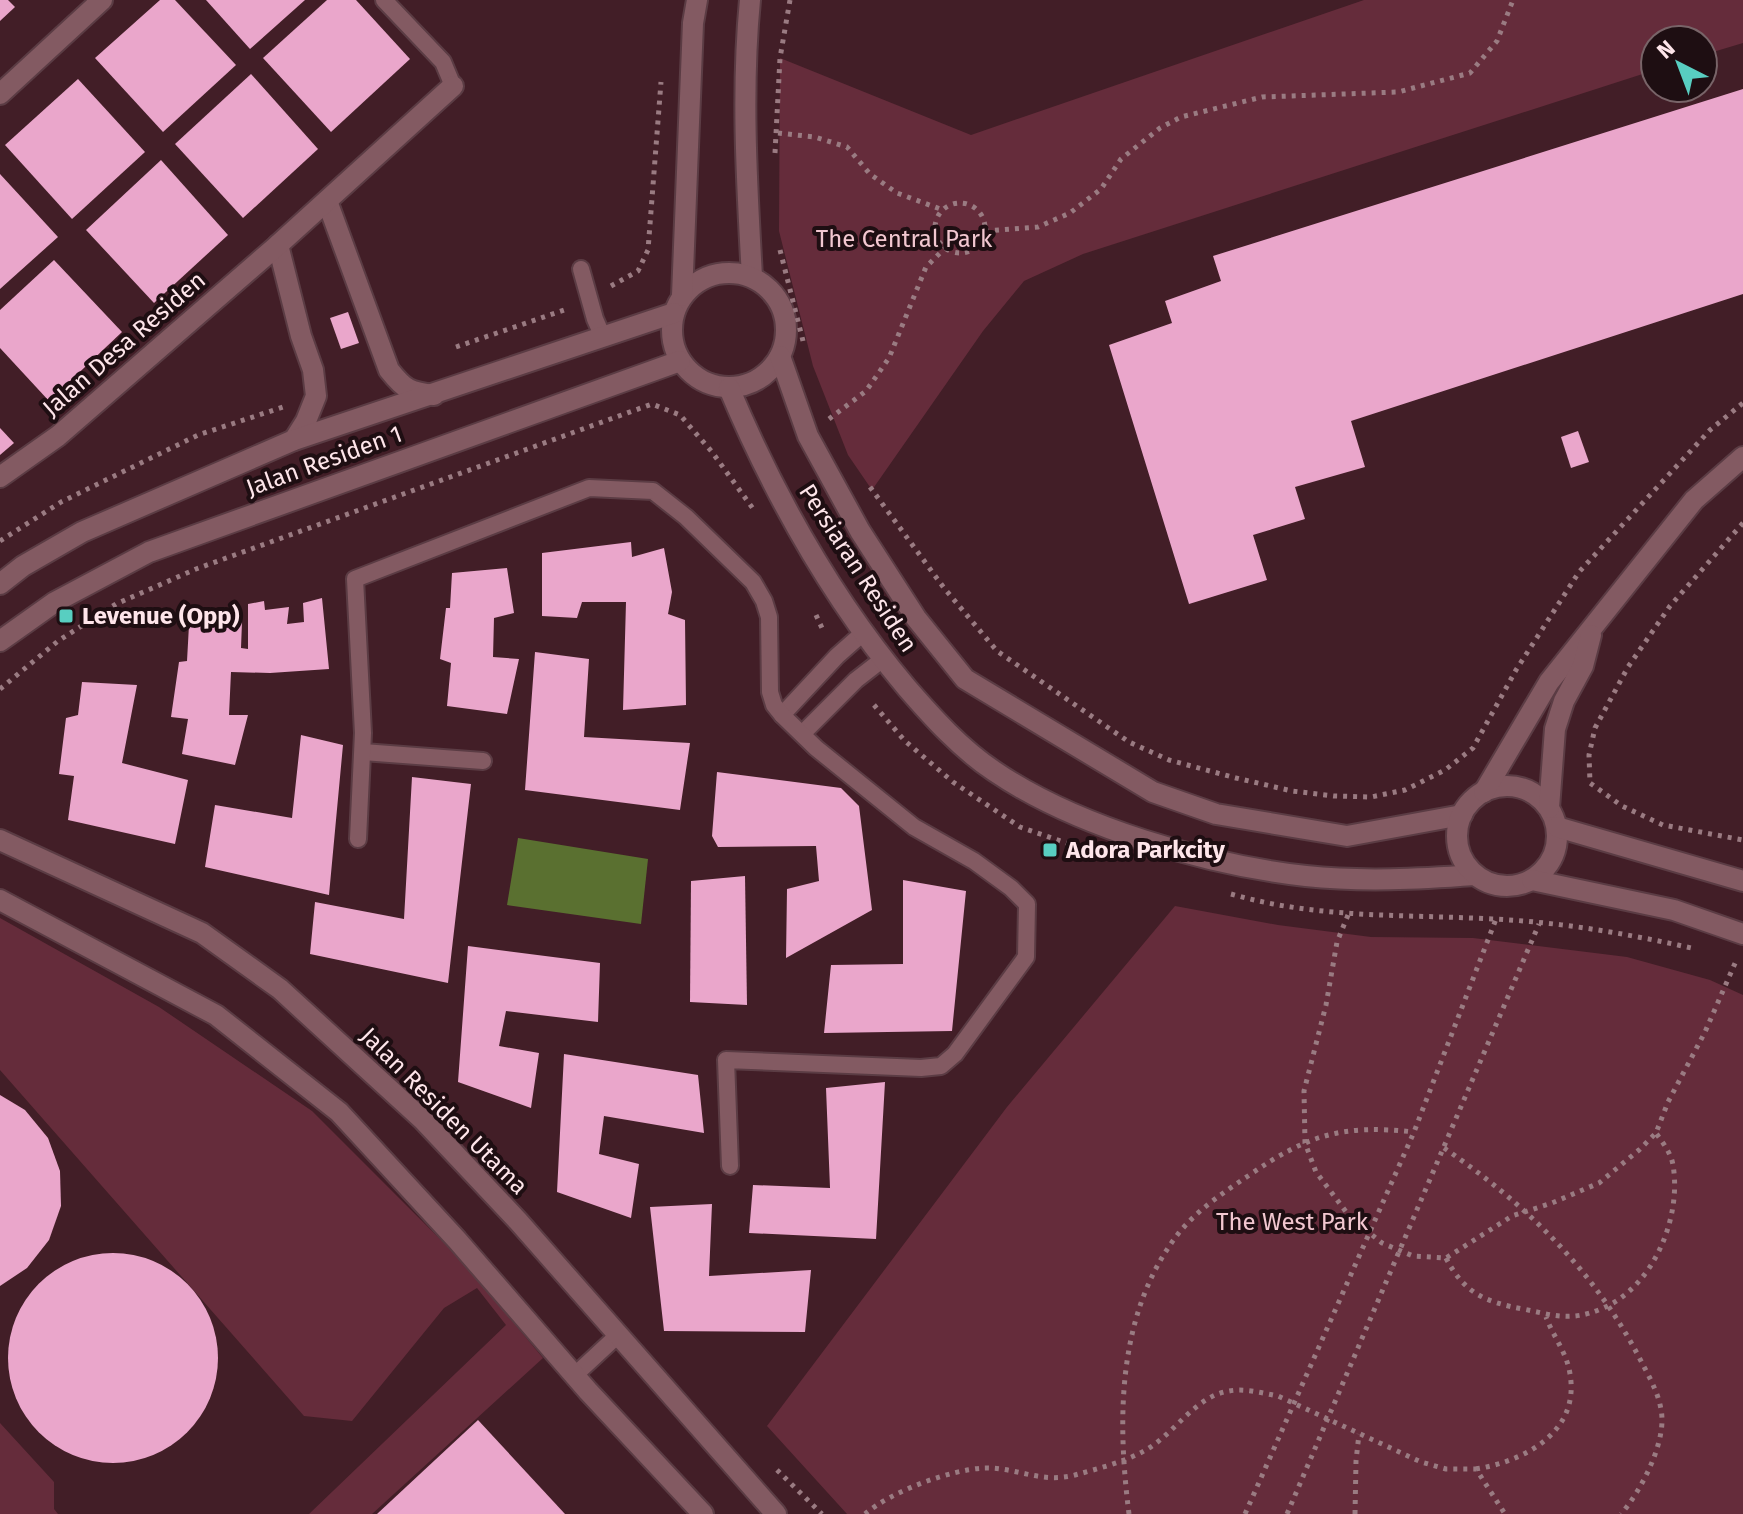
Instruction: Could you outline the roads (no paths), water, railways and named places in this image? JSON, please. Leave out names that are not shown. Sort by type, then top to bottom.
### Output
[{"type":"street","points":[[0,94],[102,0]]},
{"type":"street","points":[[678,304],[696,283],[714,274],[733,273],[752,277],[768,288],[780,302],[786,329],[780,356],[759,379],[729,388],[710,384],[693,375],[680,361],[673,346],[671,329],[678,304],[693,23],[697,0]]},
{"type":"street","points":[[750,0],[747,174],[752,277]]},
{"type":"street","name":"Jalan Desa Residen","points":[[0,477],[58,436],[278,245],[453,86]]},
{"type":"street","points":[[327,201],[389,370],[402,387],[434,395]]},
{"type":"street","points":[[278,245],[313,370],[316,396],[294,440]]},
{"type":"street","name":"Jalan Residen 1","points":[[0,584],[23,566],[82,532],[294,440],[434,395],[602,335],[678,304]]},
{"type":"street","name":"Persiaran Residen","points":[[780,356],[808,436],[860,531],[916,618],[965,679],[1153,792],[1216,814],[1347,836],[1462,815]]},
{"type":"street","name":"Jalan Residen 1","points":[[0,641],[55,602],[149,552],[680,361]]},
{"type":"street","name":"Persiaran Residen","points":[[729,388],[752,442],[794,522],[863,633],[930,715],[992,770],[1037,798],[1125,834],[1216,859],[1306,876],[1392,879],[1475,875]]},
{"type":"street","points":[[1484,792],[1549,682],[1694,500],[1743,457]]},
{"type":"street","points":[[1593,627],[1583,666],[1564,701],[1555,729],[1553,818],[1557,842],[1553,857],[1532,880],[1513,886],[1493,884],[1475,875],[1465,862],[1459,847],[1458,831],[1462,815],[1471,802],[1484,792],[1501,786],[1520,788],[1536,795],[1553,818],[1743,881]]},
{"type":"street","name":"Jalan Residen Utama","points":[[0,840],[202,933],[280,989],[423,1120],[518,1221],[776,1514]]},
{"type":"street","points":[[1532,880],[1674,910],[1743,934]]},
{"type":"street","points":[[0,900],[216,1015],[339,1112],[703,1514]]},
{"type":"lane","points":[[384,0],[443,62],[453,86]]},
{"type":"lane","points":[[581,269],[602,335]]},
{"type":"lane","points":[[358,839],[363,752],[355,579],[589,488],[653,491],[686,517],[753,582],[764,601],[769,617],[770,692],[774,705],[782,715],[914,827],[974,861],[1027,904],[1026,957],[955,1054],[941,1066],[921,1068],[726,1060],[730,1166]]},
{"type":"lane","points":[[782,715],[863,633]]},
{"type":"lane","points":[[802,734],[856,680],[883,659]]},
{"type":"lane","points":[[363,752],[483,761]]},
{"type":"lane","points":[[575,1375],[618,1335]]},
{"type":"place","name":"Levenue (Opp)","points":[[66,616]]},
{"type":"place","name":"Adora Parkcity","points":[[1050,850]]},
{"type":"park label","name":"The Central Park","points":[[904,239]]},
{"type":"park label","name":"The West Park","points":[[1292,1222]]}]
